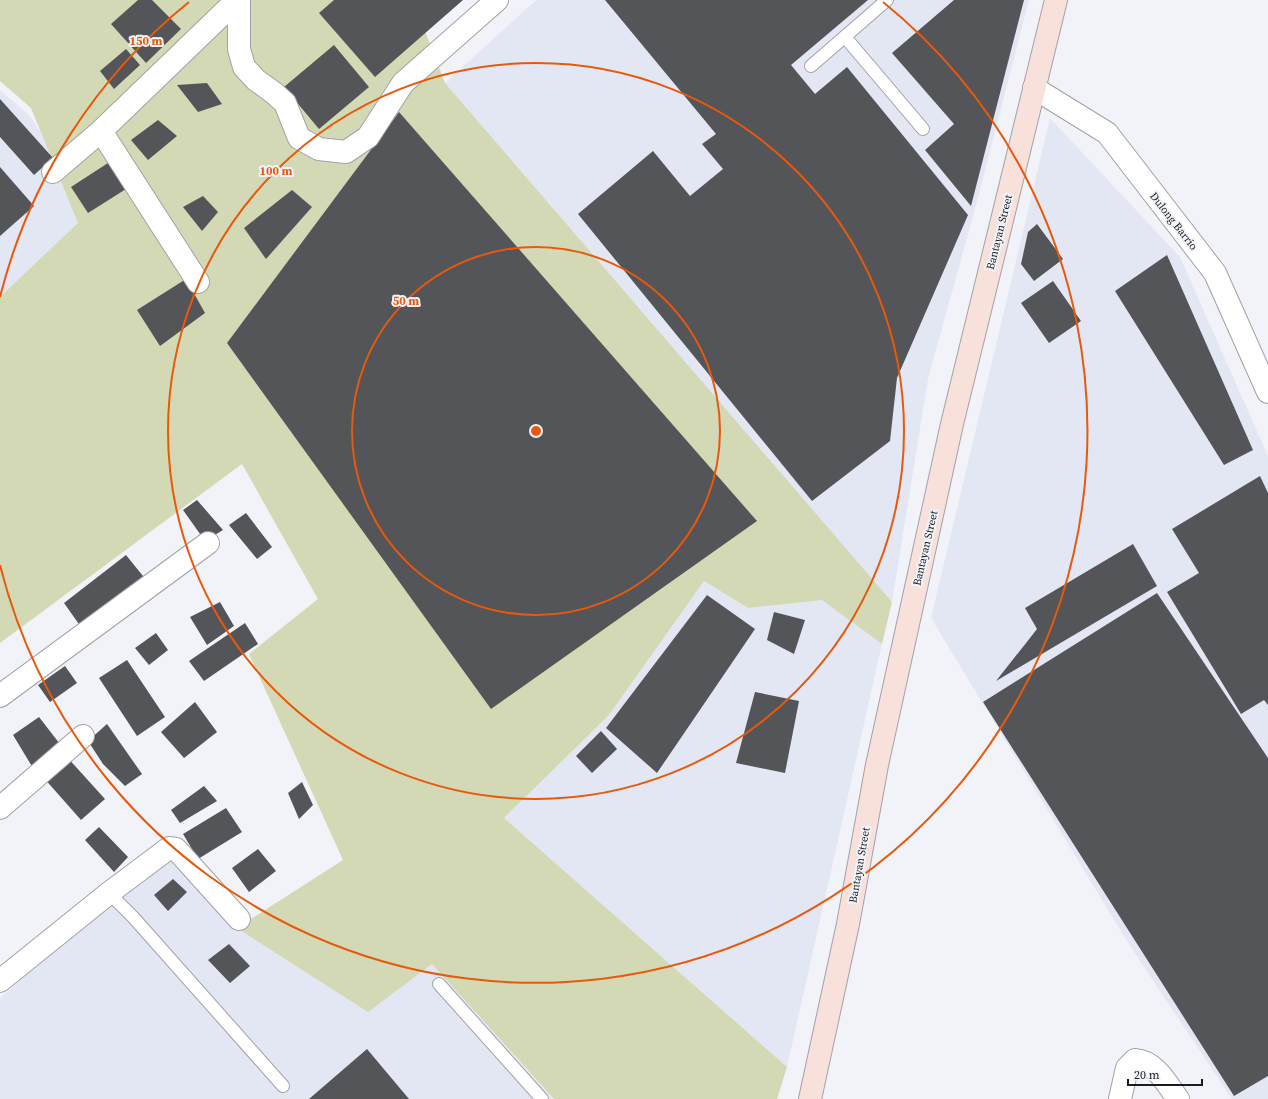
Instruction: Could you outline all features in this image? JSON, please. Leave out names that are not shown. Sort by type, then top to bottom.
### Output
[{"type":"main road","name":"Bantayan Street","points":[[810,1099],[848,924],[884,734],[952,424],[1056,0]]},
{"type":"street","points":[[238,0],[239,49],[244,67],[256,80],[285,103],[299,138],[319,149],[346,152],[368,137],[403,83],[497,0]]},
{"type":"street","points":[[53,172],[101,130],[238,0]]},
{"type":"street","name":"Dulong Barrio","points":[[1034,88],[1107,133],[1206,261],[1215,274],[1268,392]]},
{"type":"street","points":[[101,130],[198,282]]},
{"type":"street","points":[[0,696],[208,543]]},
{"type":"street","points":[[0,808],[83,736]]},
{"type":"street","points":[[0,981],[109,893],[169,848],[176,850],[239,919]]},
{"type":"street","points":[[1120,1099],[1127,1068],[1135,1060],[1142,1061],[1153,1067],[1178,1099]]},
{"type":"lane","points":[[811,66],[887,0]]},
{"type":"lane","points":[[845,37],[923,129]]},
{"type":"lane","points":[[109,893],[133,917],[283,1086]]},
{"type":"lane","points":[[439,984],[542,1099]]},
{"type":"shaded area","points":[[536,0],[1029,0],[978,198],[928,379],[892,602],[802,510],[445,83]]},
{"type":"shaded area","points":[[0,90],[30,116],[95,215],[0,302]]},
{"type":"shaded area","points":[[1050,118],[1180,257],[1268,456],[1268,1099],[1232,1099],[1130,946],[931,618]]},
{"type":"shaded area","points":[[704,581],[748,608],[822,599],[882,644],[787,1067],[504,818],[609,715]]},
{"type":"shaded area","points":[[166,854],[237,928],[432,964],[554,1099],[0,1099],[0,998]]},
{"type":"green space","points":[[0,0],[413,0],[445,83],[892,602],[882,644],[822,600],[748,608],[704,581],[609,715],[504,818],[787,1067],[777,1099],[554,1099],[432,964],[368,1012],[237,928],[343,860],[249,654],[318,599],[242,464],[0,643],[0,297],[78,223],[31,108],[0,81]]},
{"type":"building","points":[[138,0],[152,0],[181,29],[146,63],[111,24]]},
{"type":"building","points":[[334,0],[463,0],[375,77],[319,13]]},
{"type":"building","points":[[605,0],[868,0],[791,65],[815,94],[847,67],[968,215],[897,378],[890,441],[812,501],[578,214],[653,151],[690,196],[723,169],[702,144],[716,134]]},
{"type":"building","points":[[954,0],[1024,0],[971,206],[925,150],[954,124],[892,53]]},
{"type":"building","points":[[334,45],[369,87],[319,129],[284,87]]},
{"type":"building","points":[[126,49],[140,65],[114,89],[100,71]]},
{"type":"building","points":[[207,83],[222,104],[198,112],[177,85]]},
{"type":"building","points":[[0,99],[53,158],[34,175],[0,137]]},
{"type":"building","points":[[399,112],[757,521],[491,709],[227,343]]},
{"type":"building","points":[[158,120],[177,136],[148,160],[131,140]]},
{"type":"building","points":[[108,163],[126,189],[88,213],[71,187]]},
{"type":"building","points":[[0,167],[34,206],[0,236]]},
{"type":"building","points":[[292,190],[312,207],[266,259],[244,228]]},
{"type":"building","points":[[203,196],[218,212],[202,231],[183,207]]},
{"type":"building","points":[[1037,224],[1063,259],[1034,281],[1021,264],[1028,232]]},
{"type":"building","points":[[1167,255],[1253,450],[1224,465],[1115,291]]},
{"type":"building","points":[[186,279],[205,313],[160,346],[137,310]]},
{"type":"building","points":[[1053,281],[1081,321],[1049,343],[1021,303]]},
{"type":"building","points":[[1260,476],[1268,493],[1268,705],[1264,700],[1241,714],[1167,592],[1199,573],[1172,529]]},
{"type":"building","points":[[197,500],[223,530],[205,541],[183,510]]},
{"type":"building","points":[[246,513],[272,547],[257,559],[229,525]]},
{"type":"building","points":[[1133,544],[1157,586],[996,681],[1037,629],[1025,608]]},
{"type":"building","points":[[126,555],[147,581],[81,627],[64,603]]},
{"type":"building","points":[[1157,593],[1268,758],[1268,1076],[1234,1096],[983,702]]},
{"type":"building","points":[[707,595],[755,629],[657,773],[606,728]]},
{"type":"building","points":[[220,602],[234,626],[207,645],[190,617]]},
{"type":"building","points":[[774,612],[805,620],[794,654],[767,640]]},
{"type":"building","points":[[245,623],[258,644],[204,681],[189,661]]},
{"type":"building","points":[[156,633],[168,650],[149,665],[135,648]]},
{"type":"building","points":[[127,660],[165,717],[137,736],[99,678]]},
{"type":"building","points":[[65,666],[77,683],[50,702],[38,685]]},
{"type":"building","points":[[755,692],[799,701],[785,773],[736,763]]},
{"type":"building","points":[[195,702],[217,732],[184,758],[161,732]]},
{"type":"building","points":[[39,717],[63,748],[36,773],[13,735]]},
{"type":"building","points":[[107,724],[142,774],[125,786],[103,764],[88,741]]},
{"type":"building","points":[[601,731],[617,749],[592,773],[576,756]]},
{"type":"building","points":[[66,756],[105,799],[81,820],[43,777]]},
{"type":"building","points":[[302,782],[313,805],[299,819],[288,793]]},
{"type":"building","points":[[204,786],[217,801],[180,823],[171,810]]},
{"type":"building","points":[[226,808],[242,832],[198,859],[183,834]]},
{"type":"building","points":[[99,827],[128,857],[114,872],[85,840]]},
{"type":"building","points":[[258,849],[276,871],[249,892],[232,868]]},
{"type":"building","points":[[173,879],[187,892],[168,911],[154,895]]},
{"type":"building","points":[[229,944],[250,966],[230,983],[208,960]]},
{"type":"building","points":[[367,1049],[409,1099],[309,1099]]}]
